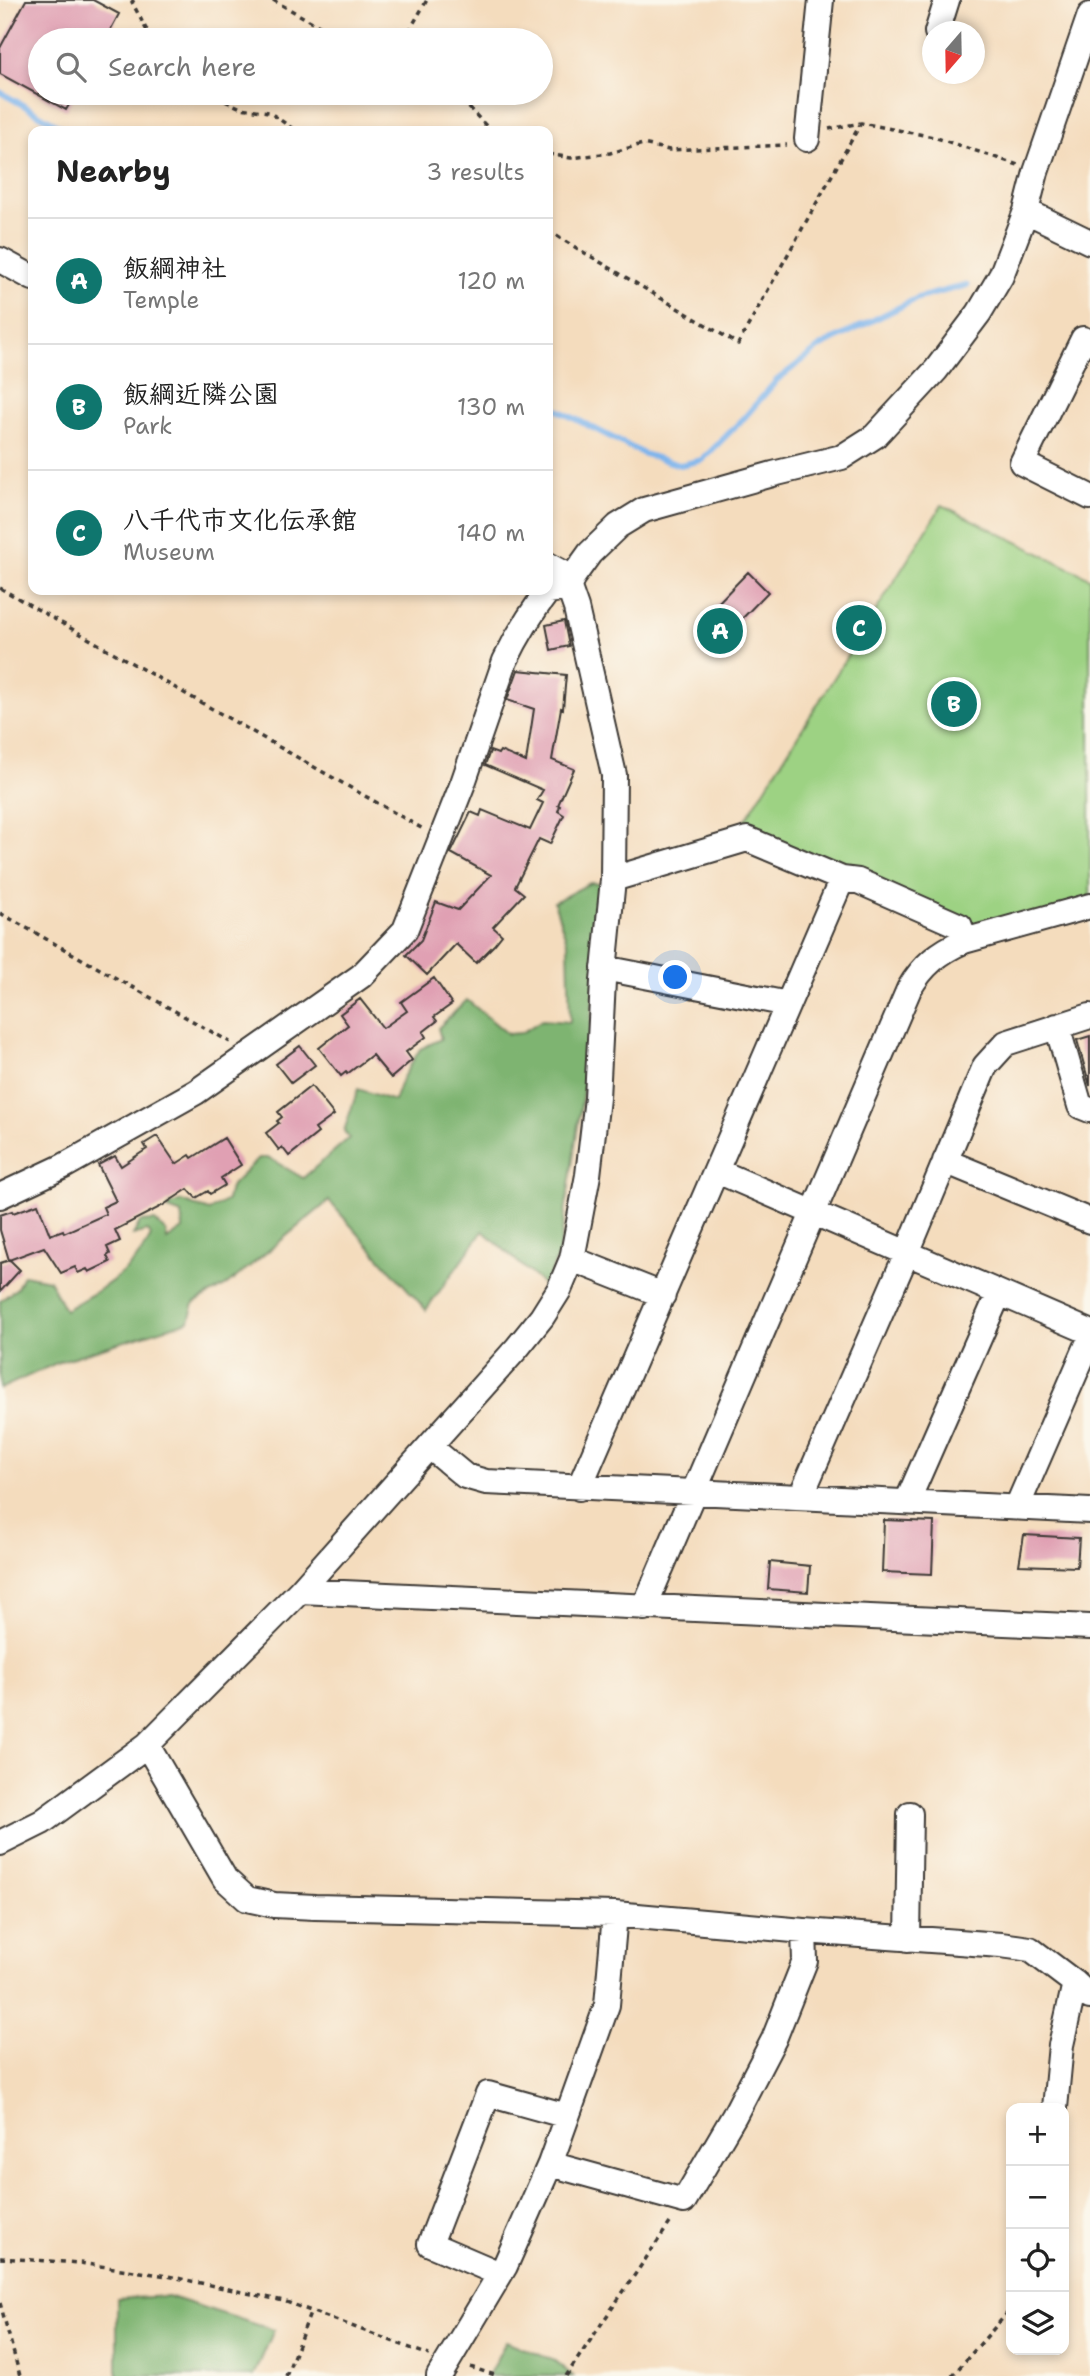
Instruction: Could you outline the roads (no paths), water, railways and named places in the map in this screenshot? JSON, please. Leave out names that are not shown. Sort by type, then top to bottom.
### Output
[{"type":"street","points":[[807,139],[821,0]]},
{"type":"street","points":[[940,21],[947,0]]},
{"type":"street","points":[[553,589],[570,583],[590,552],[618,526],[644,510],[842,457],[875,436],[936,370],[979,313],[1001,276],[1026,211],[1090,15]]},
{"type":"street","points":[[1026,211],[1090,242]]},
{"type":"street","points":[[0,260],[28,275]]},
{"type":"street","points":[[1090,342],[1083,339],[1022,463],[1090,498]]},
{"type":"street","points":[[0,1843],[42,1822],[147,1745],[300,1591],[430,1447],[542,1317],[559,1290],[572,1259],[588,1175],[597,1098],[604,968],[613,879],[614,775],[570,583],[553,569]]},
{"type":"street","points":[[0,1196],[64,1166],[196,1092],[361,976],[405,930],[463,783],[512,645],[545,595]]},
{"type":"street","points":[[613,879],[747,839],[842,878],[858,881],[960,926],[964,942]]},
{"type":"street","points":[[579,1488],[842,878]]},
{"type":"street","points":[[643,1608],[909,989],[929,961],[946,949],[1090,906]]},
{"type":"street","points":[[604,968],[788,1004]]},
{"type":"street","points":[[801,1496],[990,1058],[1006,1043],[1090,1016]]},
{"type":"street","points":[[1057,1026],[1080,1106],[1090,1110]]},
{"type":"street","points":[[945,1161],[1090,1221]]},
{"type":"street","points":[[717,1171],[1090,1332]]},
{"type":"street","points":[[572,1259],[663,1295]]},
{"type":"street","points":[[907,1502],[999,1293]]},
{"type":"street","points":[[1017,1507],[1090,1339]]},
{"type":"street","points":[[430,1447],[465,1476],[486,1482],[1090,1511]]},
{"type":"street","points":[[300,1591],[1090,1628]]},
{"type":"street","points":[[147,1745],[225,1879],[247,1899],[274,1905],[315,1907],[615,1914],[1030,1949],[1083,1990],[1061,2045],[1055,2103]]},
{"type":"street","points":[[908,1938],[911,1814]]},
{"type":"street","points":[[443,2368],[500,2274],[550,2164],[607,2005],[615,1914]]},
{"type":"street","points":[[550,2164],[684,2201],[734,2116],[774,2039],[805,1961],[804,1931]]},
{"type":"street","points":[[500,2274],[430,2244],[488,2094],[567,2116]]},
{"type":"waterway","points":[[0,92],[59,126]]},
{"type":"waterway","points":[[553,408],[644,454],[680,465],[702,460],[777,380],[821,346],[918,298],[967,285]]},
{"type":"place","name":"八千代市文化伝承館","points":[[859,628]]},
{"type":"place","name":"飯綱神社","points":[[720,631]]},
{"type":"place","name":"飯綱近隣公園","points":[[954,704]]}]
